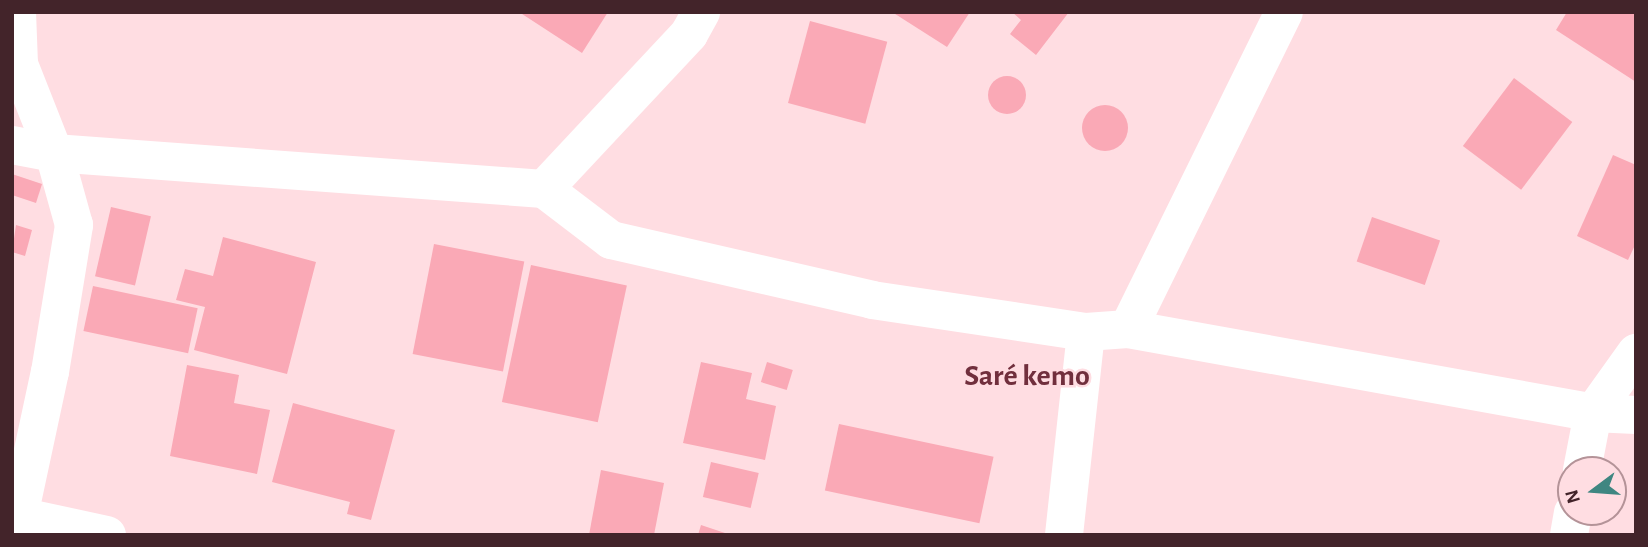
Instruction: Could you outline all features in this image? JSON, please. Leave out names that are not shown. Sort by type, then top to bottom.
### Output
[{"type":"street","points":[[17,12],[19,64],[54,153],[74,225],[50,372],[16,524],[107,535]]},
{"type":"street","points":[[544,189],[689,34],[701,12]]},
{"type":"street","points":[[1128,329],[1284,12]]},
{"type":"street","points":[[12,145],[54,153],[544,189],[611,240],[872,300],[1086,331],[1128,329],[1593,413],[1636,415]]},
{"type":"street","points":[[1064,535],[1086,331]]},
{"type":"street","points":[[1585,456],[1593,413],[1636,353]]},
{"type":"building","points":[[519,12],[608,12],[582,53]]},
{"type":"building","points":[[892,12],[970,12],[947,47]]},
{"type":"building","points":[[1012,12],[1069,12],[1036,55],[1010,34],[1021,20]]},
{"type":"building","points":[[1567,12],[1636,12],[1636,82],[1556,30]]},
{"type":"building","points":[[810,21],[887,42],[865,124],[788,103]]},
{"type":"building","points":[[1007,76],[1021,81],[1026,95],[1021,109],[1007,114],[993,109],[988,95],[993,81]]},
{"type":"building","points":[[1514,78],[1572,122],[1521,190],[1463,146]]},
{"type":"building","points":[[1105,105],[1121,112],[1128,128],[1121,144],[1105,151],[1089,144],[1082,128],[1089,112]]},
{"type":"building","points":[[1613,155],[1636,165],[1636,243],[1628,260],[1577,236]]},
{"type":"building","points":[[12,174],[42,184],[36,203],[12,195]]},
{"type":"building","points":[[111,207],[151,216],[135,285],[95,276]]},
{"type":"building","points":[[1372,217],[1440,240],[1425,285],[1357,261]]},
{"type":"building","points":[[16,225],[32,230],[25,256],[12,252]]},
{"type":"building","points":[[223,237],[316,262],[287,374],[194,350],[205,307],[176,300],[185,269],[213,276]]},
{"type":"building","points":[[434,244],[524,262],[503,371],[413,354]]},
{"type":"building","points":[[531,265],[627,285],[598,422],[502,402]]},
{"type":"building","points":[[93,286],[198,308],[188,353],[83,331]]},
{"type":"building","points":[[701,362],[752,373],[746,399],[776,406],[765,460],[683,443]]},
{"type":"building","points":[[767,362],[793,370],[787,390],[761,382]]},
{"type":"building","points":[[187,365],[239,375],[234,403],[270,410],[257,474],[170,456]]},
{"type":"building","points":[[293,403],[395,430],[371,520],[347,514],[350,502],[272,482]]},
{"type":"building","points":[[839,424],[994,457],[979,523],[825,491]]},
{"type":"building","points":[[711,462],[759,473],[751,508],[703,497]]},
{"type":"building","points":[[601,470],[664,483],[654,535],[589,535]]},
{"type":"building","points":[[701,525],[728,534],[728,535],[698,535]]},
{"type":"district","name":"Saré kemo","points":[[1027,376]]}]
